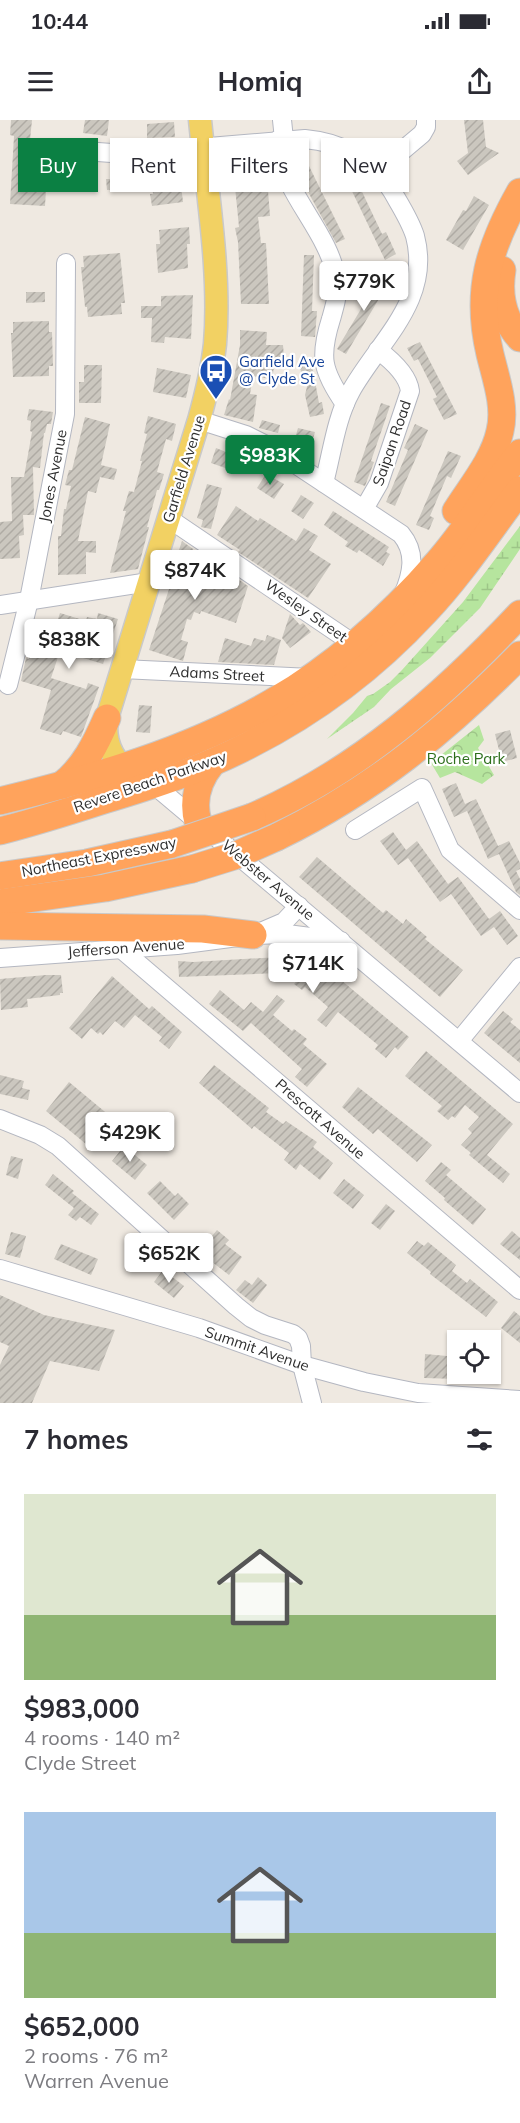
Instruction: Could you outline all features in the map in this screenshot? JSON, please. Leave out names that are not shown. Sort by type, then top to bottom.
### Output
[{"type":"highway","points":[[400,602],[491,455],[499,438],[502,408],[486,332],[484,291],[495,241],[520,192]]},
{"type":"highway","points":[[520,224],[505,258],[500,292],[504,314],[520,338]]},
{"type":"highway","name":"Revere Beach Parkway","points":[[0,801],[130,765],[238,721],[274,702],[311,678],[354,644],[400,602],[447,552],[520,453]]},
{"type":"highway","name":"Revere Beach Parkway","points":[[0,831],[153,784],[212,763],[249,745],[306,712],[350,681],[424,613],[453,580],[520,490]]},
{"type":"highway","name":"Northeast Expressway","points":[[0,876],[97,861],[172,844],[252,817],[291,799],[330,778],[384,741],[450,684],[520,614]]},
{"type":"highway","name":"Northeast Expressway","points":[[0,903],[105,888],[192,869],[234,856],[277,837],[336,807],[374,782],[427,742],[520,655]]},
{"type":"highway","points":[[484,690],[520,668]]},
{"type":"highway","points":[[62,785],[74,775],[87,758],[109,711]]},
{"type":"highway","points":[[198,822],[196,804],[198,786],[212,763]]},
{"type":"highway","points":[[0,926],[203,929],[253,935]]},
{"type":"main road","name":"Garfield Avenue","points":[[153,784],[108,744],[106,733],[109,711],[209,386],[215,343],[216,306],[200,120]]},
{"type":"street","points":[[281,138],[282,120]]},
{"type":"street","points":[[409,145],[422,134],[426,127],[426,120]]},
{"type":"street","points":[[98,152],[125,154],[209,146]]},
{"type":"street","points":[[295,192],[328,253],[335,272],[336,300],[325,341],[323,359],[330,382],[345,404]]},
{"type":"street","points":[[324,483],[345,404],[357,381],[397,325],[414,286],[417,256],[415,235],[392,192]]},
{"type":"street","name":"Jones Avenue","points":[[8,685],[29,600],[65,414],[66,263]]},
{"type":"street","name":"Saipan Road","points":[[364,509],[379,483],[410,391],[406,379],[378,350]]},
{"type":"street","points":[[200,420],[261,442],[401,534],[409,546],[412,567],[400,602]]},
{"type":"street","name":"Wesley Street","points":[[168,518],[354,644]]},
{"type":"street","points":[[0,605],[149,582]]},
{"type":"street","name":"Adams Street","points":[[122,669],[311,678]]},
{"type":"street","name":"Webster Avenue","points":[[153,784],[520,1093]]},
{"type":"street","points":[[355,830],[422,788],[450,850],[520,910]]},
{"type":"street","name":"Jefferson Avenue","points":[[253,935],[284,922],[299,906]]},
{"type":"street","name":"Jefferson Avenue","points":[[0,958],[177,945],[253,935],[287,934],[341,941]]},
{"type":"street","name":"Prescott Avenue","points":[[120,948],[520,1290]]},
{"type":"street","points":[[459,1041],[520,967]]},
{"type":"street","points":[[0,1119],[40,1134],[58,1146],[236,1306],[258,1321],[298,1338],[312,1403]]},
{"type":"street","name":"Summit Avenue","points":[[0,1269],[199,1328],[302,1365],[377,1385],[418,1393],[520,1400]]},
{"type":"green space","points":[[520,526],[520,549],[480,608],[430,658],[391,689],[374,707],[327,739],[367,696],[390,682],[402,670],[463,602]]},
{"type":"green space","name":"Roche Park","points":[[479,725],[484,740],[478,748],[494,775],[482,784],[455,772],[440,778],[431,763]]},
{"type":"building","points":[[11,120],[32,120],[30,138],[18,138],[18,192],[46,192],[45,206],[10,204],[14,136],[10,135]]},
{"type":"building","points":[[85,120],[109,120],[107,136],[83,133]]},
{"type":"building","points":[[464,120],[483,120],[486,147],[499,153],[468,175],[457,161],[468,153]]},
{"type":"building","points":[[174,122],[175,137],[147,138],[147,124]]},
{"type":"building","points":[[309,166],[345,239],[336,243],[308,192]]},
{"type":"building","points":[[106,179],[110,179],[110,190],[107,190]]},
{"type":"building","points":[[153,192],[182,192],[183,202],[152,206],[150,194]]},
{"type":"building","points":[[236,192],[268,192],[270,216],[258,217],[261,243],[266,243],[269,304],[241,304],[238,242],[235,228],[239,227]]},
{"type":"building","points":[[352,192],[362,192],[382,234],[386,232],[396,254],[385,260]]},
{"type":"building","points":[[474,196],[489,205],[463,250],[446,240]]},
{"type":"building","points":[[189,227],[188,268],[158,273],[156,244],[160,244],[159,230]]},
{"type":"building","points":[[120,253],[125,303],[121,303],[122,314],[88,317],[81,267],[84,267],[83,256]]},
{"type":"building","points":[[304,255],[314,255],[312,311],[317,311],[315,337],[301,336]]},
{"type":"building","points":[[377,275],[389,282],[346,354],[337,349],[367,299],[363,297]]},
{"type":"building","points":[[26,292],[45,292],[45,302],[26,303]]},
{"type":"building","points":[[193,295],[191,339],[165,337],[164,343],[151,342],[152,318],[141,318],[141,306],[161,306],[161,296]]},
{"type":"building","points":[[49,321],[49,332],[52,332],[53,366],[49,366],[49,376],[13,377],[11,333],[13,333],[13,322]]},
{"type":"building","points":[[240,330],[267,332],[266,345],[283,345],[284,357],[276,357],[272,379],[253,376],[250,394],[257,395],[253,422],[224,415],[230,400],[240,345]]},
{"type":"building","points":[[420,342],[457,414],[444,420],[433,399],[437,397],[418,359],[414,361],[407,348]]},
{"type":"building","points":[[311,359],[319,403],[322,402],[324,414],[310,417],[305,395],[310,374],[301,372],[300,361]]},
{"type":"building","points":[[84,365],[102,365],[101,403],[79,403],[79,382],[84,382]]},
{"type":"building","points":[[157,368],[191,375],[186,398],[153,392]]},
{"type":"building","points":[[381,403],[390,406],[365,486],[354,482]]},
{"type":"building","points":[[29,409],[53,412],[51,424],[47,424],[44,433],[40,468],[33,467],[34,515],[23,515],[24,535],[19,536],[20,558],[0,559],[0,522],[12,521],[11,477],[24,477],[32,432],[30,431],[31,421],[27,420]]},
{"type":"building","points":[[148,416],[176,424],[172,441],[166,439],[157,472],[164,474],[159,490],[157,490],[138,569],[110,573],[126,511],[123,511],[129,491],[134,492],[142,461],[140,461],[147,434],[144,433]]},
{"type":"building","points":[[85,417],[110,424],[101,465],[117,469],[114,480],[100,477],[96,493],[88,491],[78,541],[96,541],[96,553],[86,552],[86,574],[58,575],[58,536],[61,536],[64,509],[66,509],[71,486],[65,485],[69,470],[72,470]]},
{"type":"building","points":[[262,420],[280,425],[278,433],[259,428]]},
{"type":"building","points":[[415,424],[428,430],[395,506],[386,502],[408,450],[404,448]]},
{"type":"building","points":[[298,428],[315,432],[311,446],[294,442]]},
{"type":"building","points":[[216,448],[236,456],[231,470],[211,463]]},
{"type":"building","points":[[448,451],[461,456],[451,478],[447,476],[430,516],[434,518],[429,530],[416,525]]},
{"type":"building","points":[[266,474],[284,484],[274,499],[257,488]]},
{"type":"building","points":[[207,484],[222,488],[211,529],[201,527],[203,520],[197,518]]},
{"type":"building","points":[[301,495],[314,503],[303,519],[291,511]]},
{"type":"building","points":[[236,506],[258,521],[260,518],[296,541],[304,528],[318,536],[309,550],[331,564],[308,598],[238,552],[240,550],[217,535]]},
{"type":"building","points":[[333,511],[389,547],[386,552],[390,554],[383,566],[359,550],[357,553],[345,546],[348,542],[324,525]]},
{"type":"building","points":[[182,541],[193,549],[192,554],[203,558],[202,562],[206,566],[232,575],[248,586],[236,623],[201,611],[200,614],[194,612],[191,620],[187,619],[181,640],[188,642],[183,661],[149,650],[174,574],[171,574]]},
{"type":"building","points":[[60,613],[86,621],[87,617],[97,619],[98,613],[118,619],[103,664],[60,651],[51,678],[86,689],[88,683],[99,687],[81,737],[63,731],[61,735],[40,729],[51,690],[21,681],[26,658],[29,659],[36,636],[51,640]]},
{"type":"building","points":[[290,614],[300,625],[303,623],[311,632],[290,648],[282,638]]},
{"type":"building","points":[[267,635],[281,640],[274,665],[218,662],[225,638],[251,646],[254,638],[265,641]]},
{"type":"building","points":[[139,705],[152,706],[150,733],[136,732]]},
{"type":"building","points":[[510,730],[517,758],[502,762],[495,734]]},
{"type":"building","points":[[456,783],[465,804],[476,799],[498,846],[509,841],[520,863],[520,869],[516,871],[520,879],[520,895],[516,892],[499,854],[488,859],[467,811],[454,817],[442,789]]},
{"type":"building","points":[[393,832],[406,850],[417,841],[448,884],[458,877],[489,919],[500,911],[518,936],[507,945],[494,927],[481,936],[451,894],[440,902],[408,858],[398,865],[380,841]]},
{"type":"building","points":[[317,857],[383,913],[386,910],[403,924],[406,919],[427,937],[425,939],[463,970],[440,997],[299,877]]},
{"type":"building","points":[[297,956],[297,962],[307,971],[314,964],[327,975],[332,969],[343,978],[341,980],[409,1037],[398,1050],[395,1047],[386,1058],[375,1049],[378,1045],[338,1012],[326,1027],[317,1020],[328,1007],[305,987],[302,990],[294,984],[305,972],[179,977],[178,961]]},
{"type":"building","points":[[61,975],[63,993],[27,999],[28,1007],[1,1010],[0,979]]},
{"type":"building","points":[[112,976],[149,1009],[152,1006],[182,1032],[169,1049],[159,1041],[162,1037],[135,1015],[124,1028],[115,1021],[103,1035],[91,1028],[82,1039],[69,1028]]},
{"type":"building","points":[[220,990],[244,1010],[251,1002],[263,1012],[277,995],[285,1001],[273,1015],[292,1031],[294,1029],[307,1039],[303,1044],[327,1064],[307,1087],[295,1077],[302,1069],[251,1023],[243,1031],[209,1004]]},
{"type":"building","points":[[503,1011],[513,1019],[510,1022],[520,1030],[520,1063],[484,1033]]},
{"type":"building","points":[[426,1051],[513,1124],[487,1155],[510,1174],[503,1183],[469,1155],[471,1153],[461,1145],[472,1133],[468,1129],[479,1117],[465,1105],[455,1118],[452,1116],[448,1120],[437,1111],[442,1106],[405,1076]]},
{"type":"building","points":[[214,1065],[269,1108],[266,1112],[283,1124],[286,1121],[317,1142],[313,1147],[333,1163],[320,1180],[300,1164],[296,1170],[284,1160],[289,1153],[254,1126],[252,1129],[199,1083]]},
{"type":"building","points":[[0,1075],[24,1081],[22,1088],[30,1090],[28,1100],[0,1094]]},
{"type":"building","points":[[69,1082],[116,1121],[92,1149],[46,1111]]},
{"type":"building","points":[[358,1087],[432,1145],[417,1162],[378,1129],[373,1134],[342,1107]]},
{"type":"building","points":[[124,1146],[147,1165],[135,1180],[112,1161]]},
{"type":"building","points":[[11,1156],[23,1159],[18,1179],[6,1175]]},
{"type":"building","points":[[441,1162],[451,1170],[446,1175],[486,1209],[473,1225],[425,1181]]},
{"type":"building","points":[[53,1174],[74,1191],[72,1193],[99,1214],[91,1225],[80,1217],[76,1221],[68,1215],[74,1208],[45,1185]]},
{"type":"building","points":[[344,1179],[364,1195],[353,1209],[333,1193]]},
{"type":"building","points":[[160,1181],[175,1196],[178,1193],[189,1204],[174,1220],[147,1193]]},
{"type":"building","points":[[386,1204],[395,1211],[380,1230],[371,1223]]},
{"type":"building","points":[[217,1230],[229,1240],[225,1244],[242,1257],[229,1275],[199,1252]]},
{"type":"building","points":[[512,1231],[520,1238],[520,1260],[500,1244]]},
{"type":"building","points":[[11,1232],[26,1236],[20,1258],[5,1254]]},
{"type":"building","points":[[417,1241],[424,1246],[428,1242],[456,1265],[452,1271],[467,1283],[470,1279],[498,1302],[486,1317],[430,1274],[431,1272],[407,1253]]},
{"type":"building","points":[[61,1244],[98,1259],[91,1275],[54,1259]]},
{"type":"building","points":[[134,1245],[149,1257],[141,1268],[125,1256]]},
{"type":"building","points":[[163,1270],[184,1286],[174,1298],[154,1282]]},
{"type":"building","points":[[258,1277],[267,1285],[253,1303],[236,1290],[245,1280],[252,1285]]},
{"type":"building","points":[[0,1295],[44,1315],[115,1330],[99,1371],[50,1361],[32,1403],[0,1403],[0,1365],[9,1346],[0,1342]]},
{"type":"building","points":[[514,1311],[520,1316],[520,1343],[501,1328]]},
{"type":"building","points":[[425,1354],[447,1356],[447,1379],[424,1378]]},
{"type":"place","name":"Garfield Ave @ Clyde St","points":[[216,400]]}]
